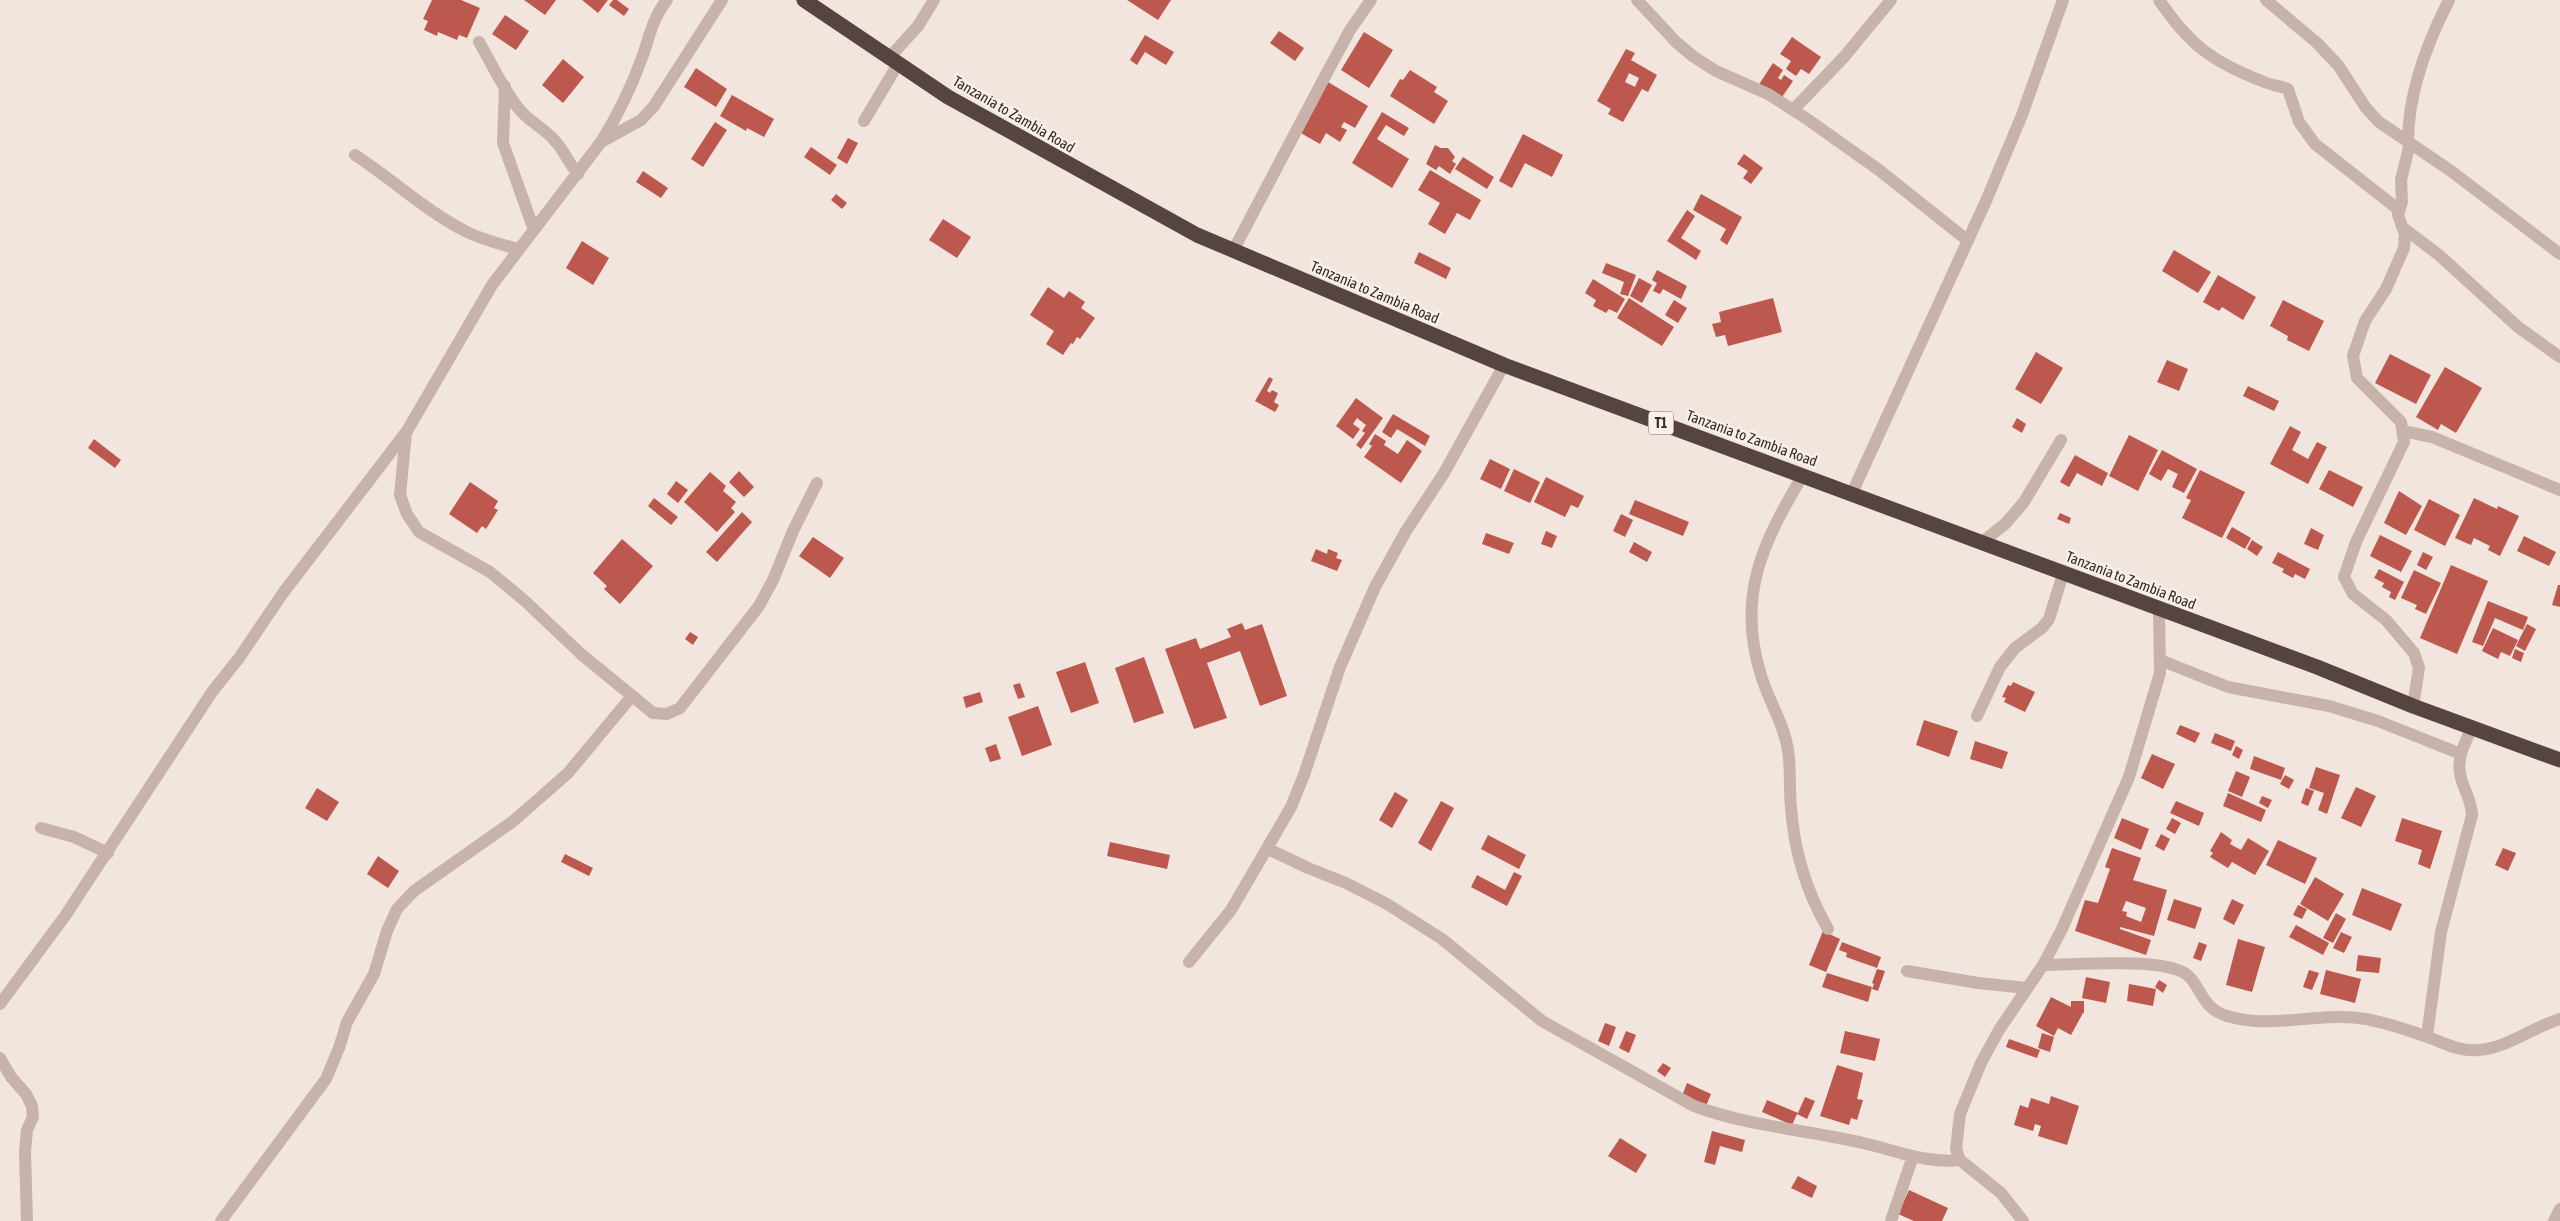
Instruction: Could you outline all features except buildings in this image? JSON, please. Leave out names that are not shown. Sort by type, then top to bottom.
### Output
[{"type":"highway","name":"Tanzania to Zambia Road","points":[[804,0],[948,97],[1182,228],[1233,251],[1504,365],[1852,493],[2159,610],[2318,667],[2413,706],[2560,760]]},
{"type":"street","points":[[0,1004],[65,916],[108,853],[212,692],[239,658],[283,593],[407,431],[492,285],[601,142],[612,125],[635,75],[653,20],[668,0]]},
{"type":"street","points":[[601,142],[641,120],[654,106],[722,0]]},
{"type":"street","points":[[864,121],[894,61],[934,0]]},
{"type":"street","points":[[1233,251],[1350,30],[1371,0]]},
{"type":"street","points":[[1637,0],[1676,43],[1716,71],[1760,90],[1793,110],[1880,170],[1967,240]]},
{"type":"street","points":[[1793,110],[1844,57],[1891,0]]},
{"type":"street","points":[[1852,493],[2022,114],[2063,0]]},
{"type":"street","points":[[2159,0],[2177,28],[2214,60],[2262,81],[2288,89],[2299,122],[2314,144],[2400,210]]},
{"type":"street","points":[[2266,0],[2316,42],[2338,64],[2373,116],[2451,171],[2560,254]]},
{"type":"street","points":[[2413,706],[2419,668],[2414,653],[2386,620],[2353,594],[2344,577],[2356,542],[2384,482],[2400,454],[2404,442],[2401,422],[2360,384],[2355,373],[2353,356],[2364,321],[2381,299],[2401,258],[2405,240],[2398,218],[2401,180],[2409,142],[2408,126],[2420,70],[2432,34],[2449,0]]},
{"type":"street","points":[[479,42],[519,109],[529,120],[550,135],[578,174]]},
{"type":"street","points":[[505,86],[503,143],[534,230]]},
{"type":"street","points":[[355,155],[466,231],[489,241],[518,249]]},
{"type":"street","points":[[2402,227],[2439,255],[2518,328],[2560,357]]},
{"type":"street","points":[[1189,962],[1231,910],[1290,807],[1304,775],[1340,667],[1375,587],[1406,532],[1444,473],[1504,365]]},
{"type":"street","points":[[407,431],[400,495],[407,514],[419,532],[490,572],[653,713],[667,714],[680,708],[759,606],[817,484]]},
{"type":"street","points":[[2403,431],[2432,438],[2560,490]]},
{"type":"street","points":[[1981,543],[2005,524],[2024,502],[2061,440]]},
{"type":"street","points":[[1803,475],[1774,525],[1758,564],[1752,603],[1751,635],[1760,675],[1783,730],[1788,750],[1791,810],[1803,877],[1815,906],[1828,929]]},
{"type":"street","points":[[1977,716],[2000,667],[2015,648],[2042,628],[2049,619],[2063,574]]},
{"type":"street","points":[[2023,1221],[2001,1193],[1960,1160],[1956,1141],[1960,1114],[1966,1094],[1999,1030],[2043,965],[2061,931],[2129,777],[2160,673],[2159,610]]},
{"type":"street","points":[[2160,660],[2228,687],[2329,706],[2370,718],[2461,754]]},
{"type":"street","points":[[221,1221],[326,1079],[347,1022],[374,974],[387,931],[397,909],[414,891],[512,822],[568,773],[632,696]]},
{"type":"street","points":[[2427,1036],[2441,932],[2472,815],[2472,808],[2460,774],[2461,754],[2472,728]]},
{"type":"street","points":[[41,828],[74,837],[108,853]]},
{"type":"street","points":[[1268,848],[1308,868],[1346,883],[1387,904],[1442,939],[1542,1021],[1671,1095],[1719,1115],[1863,1143],[1913,1156],[1940,1161],[1960,1160]]},
{"type":"street","points":[[2043,965],[2116,963],[2172,967],[2188,976],[2205,1001],[2227,1016],[2247,1020],[2274,1021],[2342,1016],[2398,1026],[2453,1048],[2465,1050],[2481,1050],[2507,1042],[2560,1018]]},
{"type":"street","points":[[1907,971],[1978,983],[2027,988]]},
{"type":"street","points":[[0,1058],[11,1078],[26,1094],[32,1106],[33,1117],[27,1130],[25,1152],[27,1221]]},
{"type":"street","points":[[1891,1221],[1913,1156]]},
{"type":"street","points":[[2554,1221],[2560,1208]]}]
